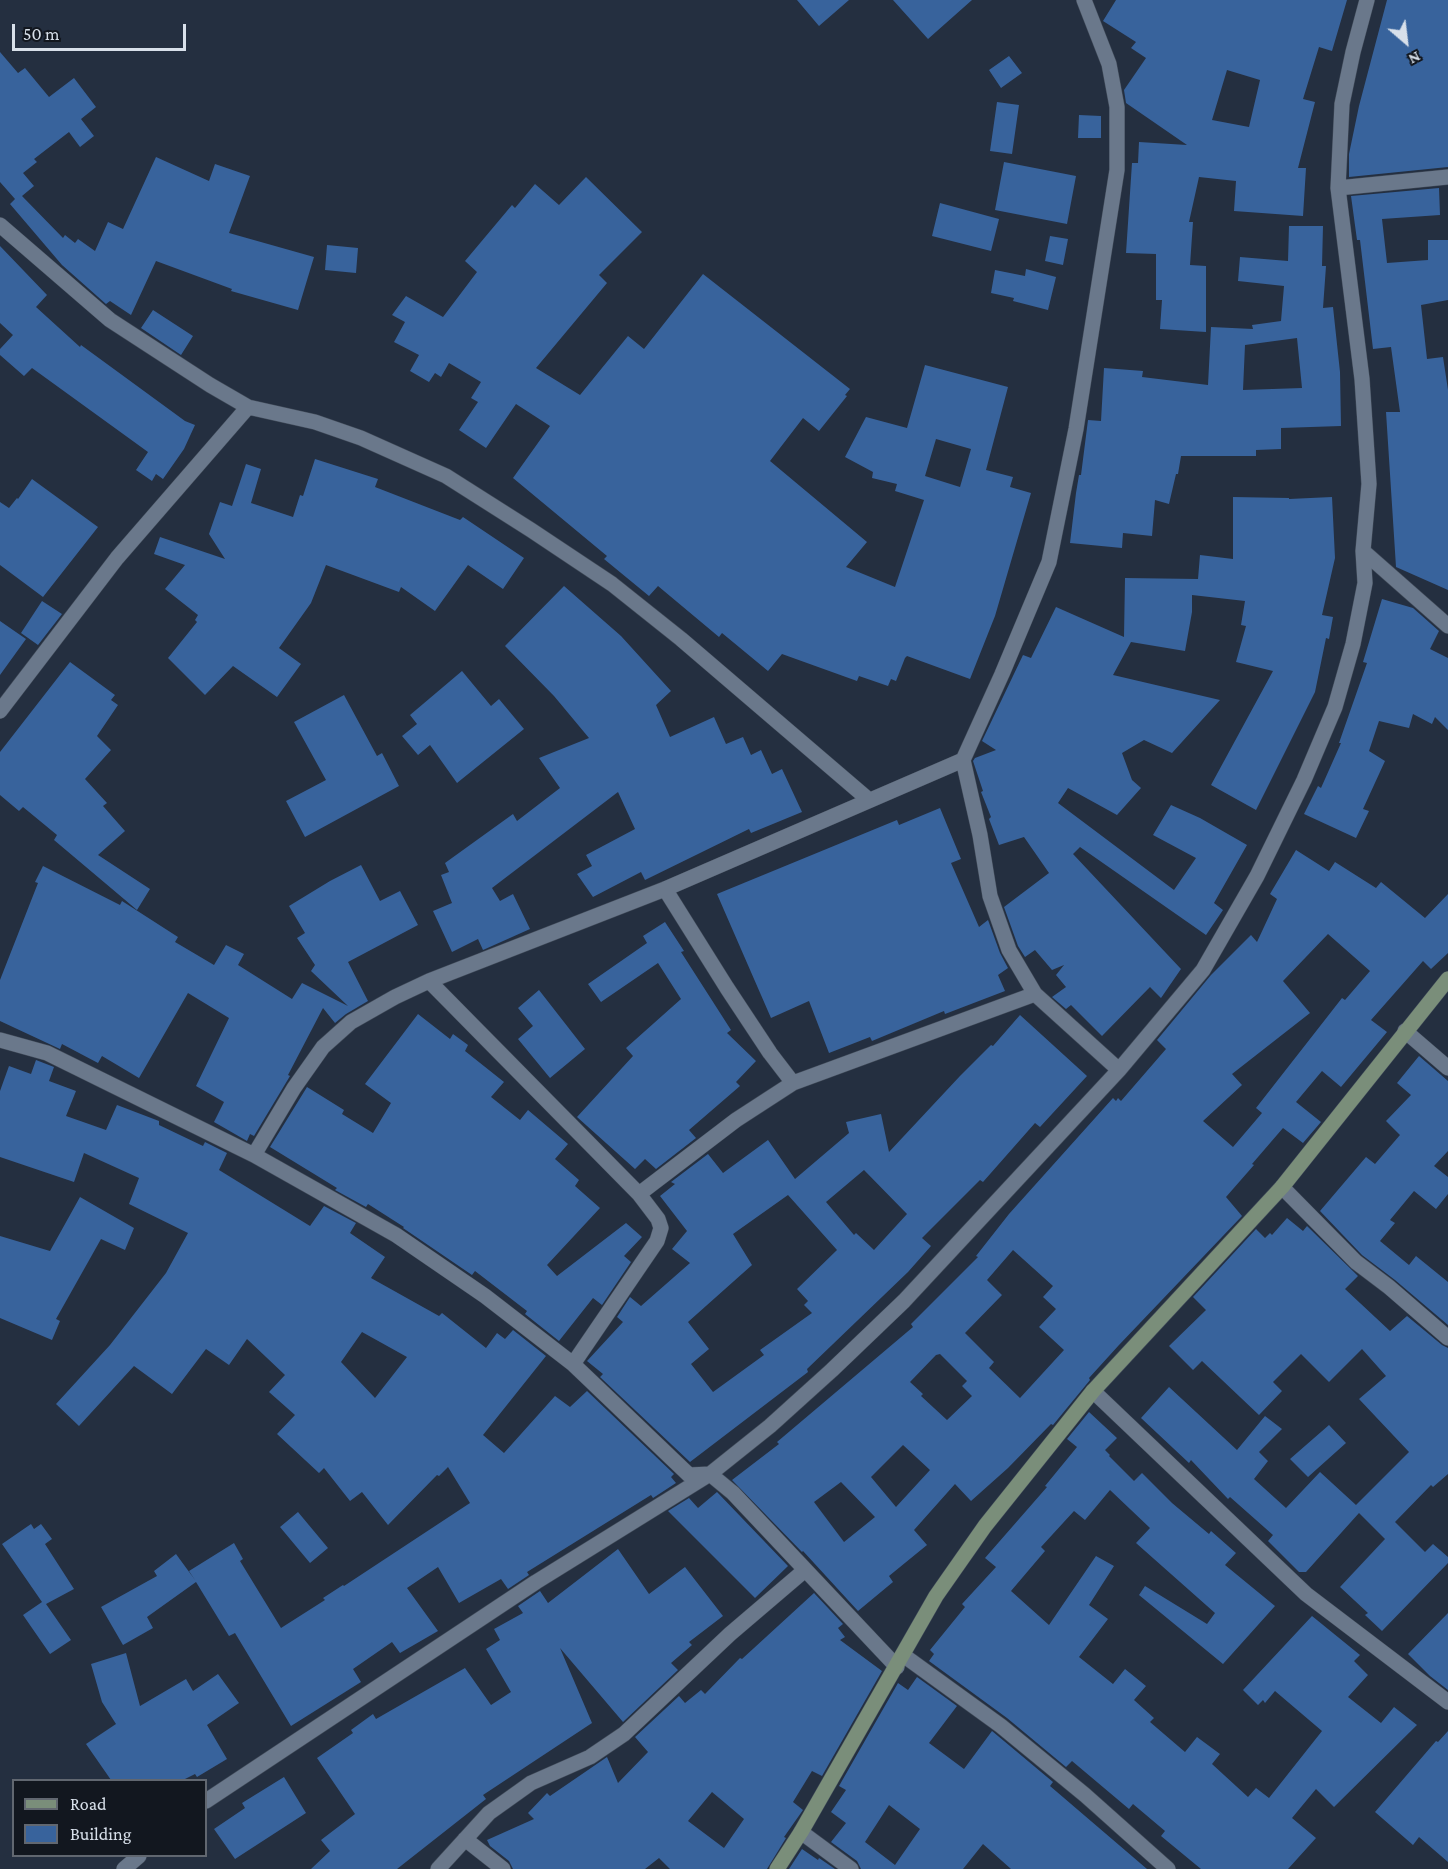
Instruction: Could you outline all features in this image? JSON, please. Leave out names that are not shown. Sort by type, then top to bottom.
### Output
[{"type":"street","points":[[1084,0],[1109,64],[1117,107],[1117,170],[1076,429],[1048,562],[1002,674],[963,760],[980,835],[990,896],[1010,950],[1035,994],[1119,1070]]},
{"type":"street","points":[[207,1800],[536,1582],[710,1474],[770,1426],[904,1301],[1119,1070],[1203,970],[1257,876],[1304,780],[1335,707],[1353,644],[1365,583],[1363,551],[1368,472],[1362,379],[1338,188],[1342,104],[1367,0]]},
{"type":"street","points":[[1338,188],[1448,177]]},
{"type":"street","points":[[0,225],[110,320],[210,385],[248,407],[315,422],[361,438],[446,476],[612,584],[681,639],[869,800]]},
{"type":"street","points":[[0,711],[117,558],[248,407]]},
{"type":"street","points":[[1363,551],[1448,626]]},
{"type":"street","points":[[254,1155],[294,1088],[323,1047],[351,1022],[395,997],[429,981],[665,889],[963,760]]},
{"type":"street","points":[[665,889],[733,997],[793,1083]]},
{"type":"street","points":[[777,1869],[801,1832],[936,1596],[985,1526],[1093,1391],[1282,1186],[1448,980]]},
{"type":"street","points":[[429,981],[639,1194],[658,1219],[661,1228],[657,1241],[573,1364]]},
{"type":"street","points":[[639,1194],[736,1120],[793,1083],[1035,994]]},
{"type":"street","points":[[1405,1031],[1448,1068]]},
{"type":"street","points":[[0,1040],[47,1053],[254,1155],[396,1235],[485,1296],[573,1364],[689,1475],[710,1474],[733,1492],[805,1569],[900,1661],[1001,1726],[1085,1795],[1168,1869]]},
{"type":"street","points":[[1282,1186],[1356,1262],[1448,1338]]},
{"type":"street","points":[[1093,1391],[1306,1594],[1448,1702]]},
{"type":"street","points":[[438,1869],[489,1813],[531,1783],[590,1756],[624,1734],[730,1634],[805,1569]]},
{"type":"street","points":[[801,1832],[852,1869]]},
{"type":"street","points":[[465,1839],[503,1869]]},
{"type":"street","points":[[124,1869],[138,1857]]},
{"type":"building","points":[[797,0],[849,0],[819,26]]},
{"type":"building","points":[[893,0],[972,0],[928,39]]},
{"type":"building","points":[[1116,0],[1347,0],[1332,51],[1319,47],[1303,99],[1315,102],[1298,168],[1306,168],[1303,216],[1234,211],[1236,181],[1199,177],[1189,222],[1193,222],[1190,265],[1206,266],[1206,332],[1160,329],[1162,300],[1156,300],[1156,254],[1126,253],[1132,163],[1138,163],[1139,142],[1187,145],[1126,103],[1124,90],[1146,58],[1131,48],[1136,42],[1103,21]],"holes":[[[1227,70],[1260,80],[1249,127],[1212,120]]]},
{"type":"building","points":[[1387,0],[1448,0],[1448,167],[1349,177],[1349,154],[1359,106]]},
{"type":"building","points":[[0,52],[18,73],[25,68],[49,97],[74,78],[96,107],[81,119],[94,136],[80,147],[69,132],[34,159],[37,162],[23,173],[34,186],[22,196],[63,238],[65,235],[75,243],[78,239],[95,251],[108,222],[123,229],[156,157],[209,181],[215,164],[250,176],[229,233],[314,257],[298,310],[231,291],[232,289],[156,261],[131,315],[110,301],[106,304],[62,265],[10,204],[15,199],[0,182]]},
{"type":"building","points":[[1009,56],[1022,73],[1001,88],[989,70]]},
{"type":"building","points":[[997,102],[1019,105],[1012,154],[990,151]]},
{"type":"building","points":[[1079,115],[1101,116],[1101,138],[1078,138]]},
{"type":"building","points":[[1004,162],[1076,176],[1067,224],[995,210]]},
{"type":"building","points":[[586,177],[642,232],[599,275],[607,283],[536,368],[580,395],[628,336],[644,349],[703,274],[850,389],[819,431],[803,418],[770,461],[867,542],[846,567],[895,587],[924,500],[895,491],[897,484],[872,478],[873,472],[845,457],[866,417],[907,428],[925,365],[1008,387],[986,470],[1013,477],[1010,487],[1031,493],[995,616],[970,679],[907,656],[896,681],[891,679],[888,686],[859,676],[857,681],[782,654],[768,671],[722,633],[719,637],[658,586],[649,596],[604,559],[607,556],[513,478],[550,426],[516,404],[486,448],[459,430],[478,402],[471,398],[481,382],[449,363],[441,377],[435,373],[429,382],[410,371],[419,355],[394,342],[405,322],[392,315],[406,296],[443,317],[477,272],[465,261],[512,205],[515,208],[535,184],[559,205]],"holes":[[[936,439],[971,449],[960,487],[925,476]]]},
{"type":"building","points":[[1439,188],[1440,215],[1382,219],[1387,263],[1428,260],[1428,240],[1448,240],[1448,300],[1421,305],[1427,359],[1443,357],[1448,390],[1448,590],[1396,567],[1386,412],[1400,412],[1391,347],[1373,349],[1360,240],[1357,240],[1351,196]]},
{"type":"building","points":[[940,203],[999,219],[991,251],[932,236]]},
{"type":"building","points":[[1289,226],[1323,226],[1322,266],[1326,266],[1323,308],[1333,307],[1340,372],[1341,426],[1281,428],[1281,449],[1256,450],[1256,456],[1181,456],[1169,504],[1155,500],[1152,536],[1123,533],[1122,548],[1070,543],[1088,420],[1101,421],[1104,368],[1143,371],[1142,377],[1208,385],[1211,327],[1253,329],[1252,325],[1281,321],[1284,286],[1238,281],[1240,257],[1288,261]],"holes":[[[1297,338],[1302,388],[1243,390],[1245,345]]]},
{"type":"building","points":[[1050,236],[1068,239],[1063,265],[1045,261]]},
{"type":"building","points":[[327,245],[358,248],[356,273],[325,270]]},
{"type":"building","points":[[0,246],[47,295],[36,307],[80,347],[81,345],[185,421],[195,425],[184,449],[163,479],[156,474],[152,481],[136,470],[148,452],[32,368],[24,376],[0,355],[0,349],[13,335],[0,323]]},
{"type":"building","points":[[1026,269],[1056,277],[1048,310],[991,293],[995,270],[1025,276]]},
{"type":"building","points":[[153,310],[193,336],[181,355],[141,328]]},
{"type":"building","points":[[315,459],[378,479],[375,487],[460,520],[463,517],[524,558],[503,589],[468,565],[435,611],[401,587],[399,592],[326,565],[311,603],[279,648],[301,664],[277,697],[233,666],[205,695],[168,658],[197,622],[195,620],[198,615],[165,589],[185,565],[154,554],[160,537],[225,559],[209,534],[220,502],[232,506],[246,464],[261,469],[251,503],[293,517],[300,495],[303,496]]},
{"type":"building","points":[[32,479],[98,527],[43,597],[0,565],[0,502],[9,508]]},
{"type":"building","points":[[1233,497],[1289,499],[1332,497],[1335,558],[1322,615],[1333,617],[1329,639],[1326,638],[1315,692],[1256,810],[1211,785],[1273,671],[1236,662],[1246,626],[1241,625],[1245,601],[1192,595],[1192,612],[1185,651],[1131,642],[1113,675],[1220,700],[1172,753],[1144,740],[1122,753],[1132,780],[1141,788],[1117,815],[1068,788],[1058,803],[1174,890],[1196,858],[1153,835],[1171,805],[1200,818],[1247,845],[1214,903],[1223,910],[1206,935],[1080,847],[1073,854],[1181,969],[1161,998],[1150,987],[1102,1036],[1071,1005],[1066,1009],[1052,997],[1066,987],[1056,975],[1064,965],[1052,970],[1035,950],[1025,957],[1018,946],[1004,907],[1049,873],[1024,837],[999,845],[989,819],[991,817],[981,792],[983,791],[973,761],[975,758],[996,750],[982,741],[1023,655],[1031,658],[1056,607],[1124,637],[1125,578],[1198,579],[1200,555],[1233,559]]},
{"type":"building","points":[[564,586],[621,636],[671,691],[656,705],[670,737],[714,717],[726,744],[743,737],[751,755],[761,750],[772,774],[782,769],[802,812],[751,833],[749,829],[645,880],[641,872],[593,897],[577,874],[592,866],[586,855],[635,829],[618,792],[492,888],[500,901],[513,894],[530,929],[483,950],[478,939],[452,952],[433,911],[452,903],[441,875],[449,872],[445,863],[513,814],[517,821],[560,788],[539,758],[589,738],[554,696],[505,646]]},
{"type":"building","points":[[1382,599],[1413,608],[1439,631],[1430,649],[1448,658],[1448,730],[1435,717],[1432,724],[1413,714],[1409,728],[1379,721],[1369,751],[1385,761],[1363,809],[1369,811],[1356,838],[1304,814],[1318,786],[1321,788],[1341,743],[1339,743],[1367,663],[1363,662]]},
{"type":"building","points":[[42,601],[62,614],[38,645],[21,633]]},
{"type":"building","points":[[0,621],[26,639],[0,675]]},
{"type":"building","points":[[70,662],[115,695],[111,700],[118,705],[97,736],[111,750],[85,779],[107,803],[103,806],[125,831],[98,855],[150,889],[137,910],[54,840],[57,835],[23,807],[19,811],[0,795],[0,752]]},
{"type":"building","points":[[462,671],[491,706],[499,699],[524,729],[457,783],[430,745],[418,755],[402,736],[417,724],[410,715]]},
{"type":"building","points":[[344,695],[377,756],[382,753],[399,786],[305,837],[286,801],[326,780],[294,722]]},
{"type":"building","points":[[940,808],[961,859],[951,863],[979,927],[988,920],[1008,968],[998,975],[1005,991],[945,1014],[944,1011],[872,1041],[870,1037],[829,1053],[809,1001],[771,1018],[717,894],[897,820],[899,825]]},
{"type":"building","points":[[1296,850],[1329,871],[1335,862],[1376,888],[1381,882],[1425,918],[1448,894],[1448,953],[1431,969],[1423,961],[1371,1020],[1387,1032],[1341,1087],[1322,1071],[1296,1102],[1321,1122],[1303,1143],[1283,1128],[1252,1164],[1254,1165],[1226,1197],[1242,1216],[1089,1378],[1090,1380],[1053,1425],[1051,1424],[1008,1468],[971,1501],[955,1484],[914,1530],[927,1545],[889,1576],[893,1582],[858,1611],[803,1551],[732,1480],[779,1444],[777,1442],[913,1327],[911,1324],[978,1257],[976,1256],[1009,1214],[1113,1098],[1121,1101],[1166,1049],[1157,1040],[1211,975],[1251,935],[1257,942],[1277,899],[1270,894]],"holes":[[[1328,934],[1370,971],[1345,1000],[1342,998],[1256,1108],[1262,1113],[1233,1147],[1203,1121],[1242,1085],[1232,1074],[1310,1013],[1283,981]],[[1013,1250],[1053,1286],[1043,1297],[1056,1309],[1039,1327],[1064,1350],[1020,1398],[989,1368],[994,1362],[965,1333],[1002,1295],[987,1280]],[[940,1354],[967,1381],[962,1386],[972,1396],[947,1420],[921,1396],[923,1394],[910,1382],[936,1355]],[[903,1445],[930,1470],[896,1507],[871,1477]],[[841,1482],[875,1517],[844,1542],[814,1502]]]},
{"type":"building","points":[[361,865],[380,901],[400,891],[418,925],[348,962],[368,1001],[335,1023],[323,1008],[288,1075],[290,1076],[254,1136],[250,1134],[247,1141],[214,1122],[224,1102],[196,1086],[229,1018],[188,993],[139,1078],[102,1056],[98,1063],[62,1044],[60,1049],[0,1021],[0,980],[38,883],[35,882],[43,866],[120,905],[122,901],[178,937],[175,942],[214,965],[226,945],[244,954],[238,965],[292,999],[302,983],[348,1006],[311,971],[315,965],[297,938],[305,933],[289,906]]},
{"type":"building","points":[[665,922],[684,951],[681,952],[731,1030],[727,1033],[756,1061],[736,1082],[740,1086],[689,1130],[696,1138],[656,1169],[645,1159],[635,1169],[577,1117],[633,1056],[626,1048],[681,999],[658,963],[601,1002],[588,984],[647,943],[643,936]]},
{"type":"building","points":[[539,990],[585,1049],[550,1078],[518,1039],[533,1026],[518,1008]]},
{"type":"building","points":[[418,1014],[450,1039],[453,1034],[468,1045],[465,1051],[504,1082],[491,1097],[520,1120],[528,1110],[568,1144],[555,1159],[579,1180],[575,1186],[600,1208],[547,1265],[557,1276],[626,1223],[642,1237],[624,1256],[631,1262],[602,1305],[593,1298],[559,1341],[525,1314],[527,1311],[475,1271],[472,1275],[368,1204],[366,1207],[335,1190],[337,1188],[270,1147],[307,1087],[344,1110],[342,1114],[373,1133],[391,1103],[365,1084]]},
{"type":"building","points":[[1020,1015],[1087,1076],[1040,1127],[1035,1123],[983,1182],[980,1180],[922,1238],[931,1246],[908,1272],[807,1369],[808,1372],[690,1462],[600,1377],[603,1374],[587,1361],[623,1322],[617,1317],[630,1297],[641,1306],[690,1263],[672,1249],[687,1231],[660,1196],[675,1184],[671,1182],[708,1154],[723,1173],[768,1140],[795,1179],[849,1133],[846,1122],[881,1114],[889,1152],[960,1076],[991,1045],[993,1046]],"holes":[[[864,1170],[907,1214],[874,1250],[856,1233],[854,1235],[826,1202]],[[788,1195],[837,1250],[797,1289],[808,1301],[804,1305],[812,1313],[760,1350],[764,1355],[713,1392],[691,1364],[709,1349],[688,1322],[752,1265],[733,1234]]]},
{"type":"building","points":[[1419,1056],[1448,1081],[1448,1151],[1434,1166],[1448,1177],[1448,1194],[1436,1209],[1414,1191],[1390,1220],[1395,1223],[1380,1241],[1409,1265],[1416,1256],[1448,1282],[1448,1325],[1362,1255],[1320,1211],[1366,1157],[1375,1164],[1400,1135],[1386,1121],[1411,1095],[1397,1083]]},
{"type":"building","points":[[36,1060],[54,1067],[49,1081],[76,1091],[66,1116],[106,1130],[117,1105],[159,1121],[159,1125],[203,1146],[205,1142],[227,1153],[219,1170],[310,1226],[324,1206],[356,1223],[350,1233],[385,1257],[371,1278],[439,1316],[442,1313],[486,1348],[497,1333],[505,1339],[513,1330],[546,1356],[483,1435],[504,1453],[555,1396],[570,1407],[587,1391],[674,1474],[671,1477],[676,1483],[653,1498],[651,1495],[527,1572],[529,1575],[508,1589],[501,1579],[459,1603],[438,1567],[407,1588],[438,1631],[400,1653],[392,1642],[353,1669],[361,1682],[291,1726],[235,1633],[229,1636],[196,1582],[147,1617],[153,1628],[123,1645],[101,1607],[157,1576],[154,1571],[176,1554],[195,1580],[189,1571],[234,1543],[243,1559],[240,1561],[281,1628],[325,1600],[323,1598],[470,1503],[448,1467],[439,1476],[437,1475],[388,1525],[362,1492],[350,1501],[324,1468],[319,1473],[277,1434],[295,1415],[269,1392],[285,1375],[247,1339],[229,1365],[206,1349],[172,1394],[134,1366],[79,1426],[56,1404],[110,1345],[166,1273],[188,1233],[129,1204],[139,1178],[84,1153],[74,1182],[0,1157],[0,1091],[9,1066],[31,1074]],"holes":[[[362,1332],[407,1357],[375,1398],[341,1362]]]},
{"type":"building","points":[[80,1197],[134,1228],[125,1250],[101,1239],[56,1319],[60,1321],[52,1340],[0,1318],[0,1236],[50,1251]]},
{"type":"building","points":[[1287,1218],[1303,1231],[1307,1226],[1358,1276],[1345,1289],[1390,1331],[1407,1316],[1448,1348],[1448,1474],[1433,1487],[1431,1485],[1395,1522],[1425,1552],[1433,1544],[1448,1557],[1448,1563],[1382,1631],[1365,1615],[1368,1613],[1340,1587],[1385,1539],[1359,1513],[1306,1572],[1299,1572],[1268,1541],[1273,1535],[1230,1497],[1228,1499],[1191,1460],[1189,1463],[1141,1418],[1169,1387],[1237,1450],[1265,1416],[1282,1429],[1259,1452],[1268,1461],[1254,1479],[1286,1508],[1320,1472],[1356,1505],[1409,1452],[1359,1399],[1386,1376],[1362,1349],[1329,1382],[1301,1354],[1273,1382],[1282,1391],[1259,1415],[1202,1361],[1193,1370],[1169,1346],[1206,1310],[1193,1297],[1256,1229],[1265,1238],[1270,1233],[1272,1235]]},
{"type":"building","points":[[1089,1412],[1117,1438],[1105,1450],[1109,1456],[1134,1481],[1142,1473],[1172,1503],[1209,1534],[1211,1531],[1236,1553],[1225,1565],[1275,1606],[1223,1664],[1139,1595],[1145,1586],[1207,1624],[1215,1613],[1136,1543],[1150,1528],[1110,1490],[1085,1520],[1074,1511],[1041,1547],[1045,1551],[1011,1591],[1049,1625],[1096,1556],[1114,1566],[1089,1605],[1108,1619],[1079,1657],[1113,1684],[1125,1669],[1146,1686],[1134,1700],[1154,1718],[1150,1722],[1185,1752],[1197,1737],[1220,1754],[1212,1764],[1248,1797],[1256,1788],[1269,1798],[1322,1731],[1275,1691],[1265,1703],[1263,1700],[1258,1705],[1243,1690],[1312,1616],[1360,1655],[1354,1661],[1368,1675],[1348,1697],[1381,1723],[1394,1707],[1417,1725],[1334,1807],[1316,1789],[1292,1818],[1316,1838],[1288,1869],[1201,1869],[1161,1836],[1165,1831],[1133,1804],[1129,1809],[1072,1761],[1066,1767],[1007,1718],[929,1661],[934,1654],[930,1650],[965,1607],[962,1604],[996,1567],[985,1558],[1047,1487],[1045,1486],[1077,1447],[1067,1439]]},
{"type":"building","points":[[1329,1425],[1346,1443],[1308,1477],[1290,1459]]},
{"type":"building","points":[[717,1492],[788,1566],[755,1598],[668,1511],[689,1498],[698,1508]]},
{"type":"building","points":[[298,1512],[328,1548],[310,1563],[280,1527]]},
{"type":"building","points":[[31,1524],[34,1529],[41,1524],[52,1539],[45,1544],[74,1589],[46,1604],[71,1640],[50,1654],[23,1615],[42,1602],[2,1544]]},
{"type":"building","points":[[618,1549],[649,1594],[685,1567],[723,1616],[689,1642],[692,1645],[671,1663],[678,1670],[623,1722],[560,1648],[592,1723],[483,1795],[486,1799],[397,1869],[311,1869],[330,1851],[321,1840],[355,1814],[317,1758],[353,1733],[351,1730],[373,1714],[376,1719],[465,1668],[491,1705],[511,1692],[486,1649],[500,1640],[494,1629],[523,1613],[518,1606],[540,1591],[548,1603]]},
{"type":"building","points":[[814,1593],[843,1624],[838,1628],[845,1637],[840,1640],[882,1671],[822,1776],[812,1771],[793,1802],[803,1810],[784,1837],[786,1838],[767,1869],[670,1869],[659,1858],[645,1869],[513,1869],[509,1861],[490,1846],[487,1840],[534,1819],[528,1813],[547,1793],[550,1796],[607,1757],[618,1783],[648,1752],[635,1737],[679,1696],[685,1703],[701,1690],[705,1694],[740,1658],[742,1659]],"holes":[[[712,1792],[744,1819],[724,1848],[688,1821]]]},
{"type":"building","points":[[1448,1613],[1448,1690],[1408,1654]]},
{"type":"building","points":[[126,1653],[140,1706],[186,1679],[193,1691],[218,1674],[239,1703],[207,1725],[227,1759],[197,1777],[195,1774],[185,1779],[110,1779],[86,1744],[116,1724],[102,1702],[91,1664]]},
{"type":"building","points":[[917,1677],[957,1706],[929,1743],[964,1769],[992,1731],[1053,1782],[1050,1786],[1147,1869],[1011,1869],[983,1844],[963,1869],[861,1869],[857,1861],[831,1842],[846,1823],[831,1812],[846,1790],[839,1786],[898,1683],[908,1690]],"holes":[[[889,1805],[920,1829],[895,1865],[865,1842]]]},
{"type":"building","points":[[1448,1731],[1448,1862],[1419,1837],[1413,1845],[1375,1812],[1436,1741],[1438,1742]]},
{"type":"building","points":[[284,1777],[306,1813],[235,1859],[214,1829],[245,1808],[242,1803]]},
{"type":"building","points":[[802,1849],[818,1860],[819,1858],[835,1869],[789,1869]]}]
